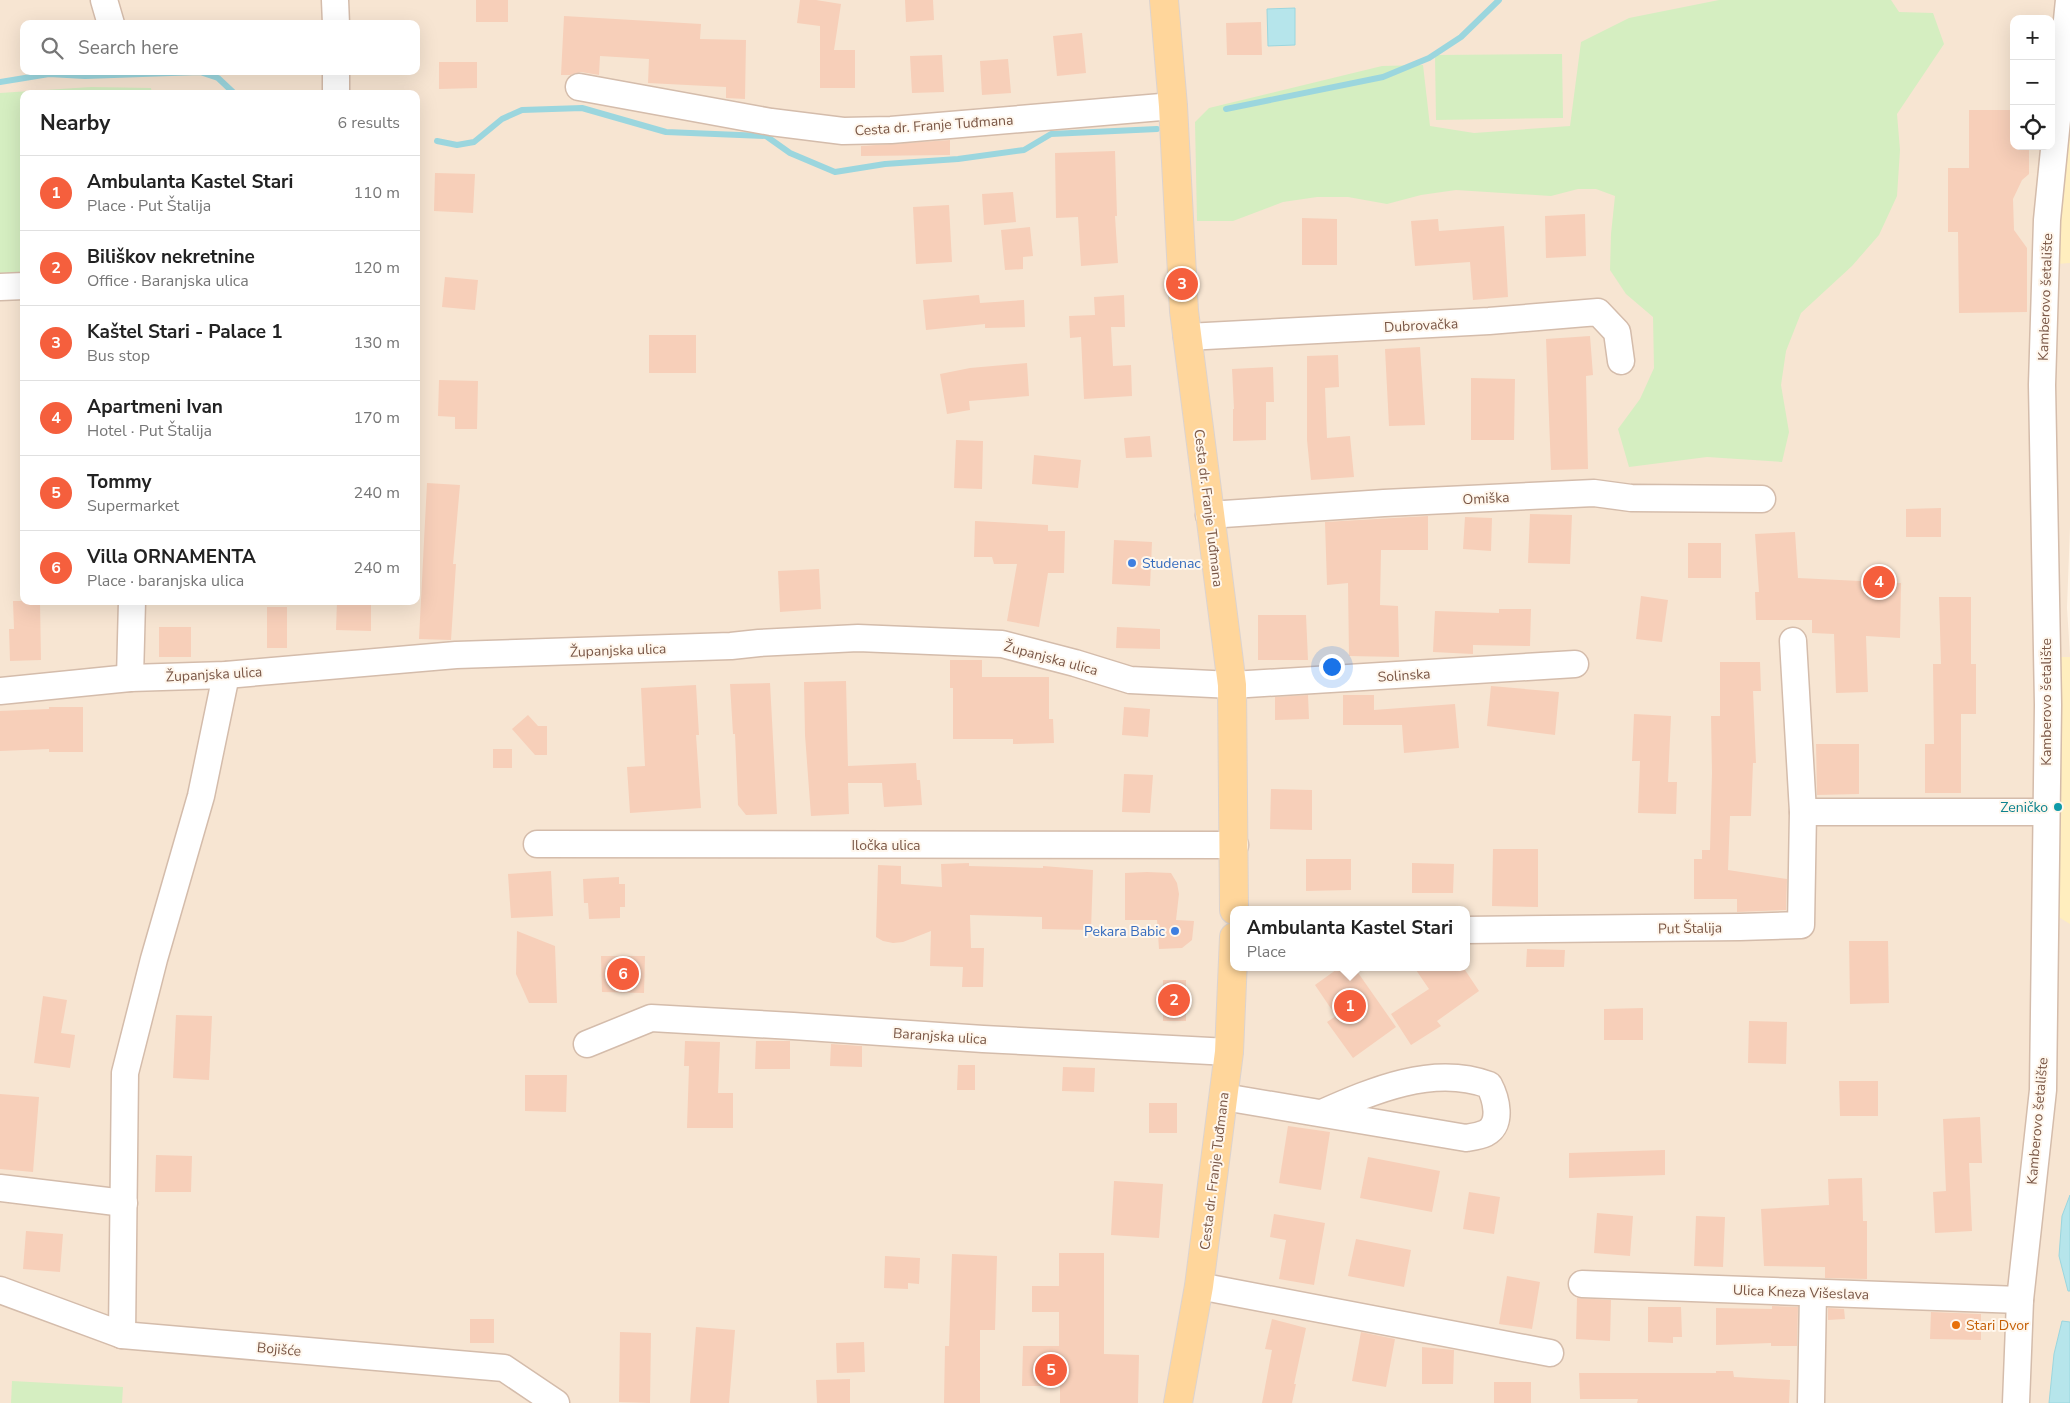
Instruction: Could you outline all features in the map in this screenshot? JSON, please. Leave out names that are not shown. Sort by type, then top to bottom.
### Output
[{"type":"main road","name":"Cesta dr. Franje Tuđmana","points":[[1164,0],[1173,106],[1182,284],[1187,337],[1232,685],[1235,845],[1234,906]]},
{"type":"main road","name":"Cesta dr. Franje Tuđmana","points":[[1178,1403],[1200,1286],[1224,1097],[1229,1052],[1233,971]]},
{"type":"street","points":[[104,0],[110,20]]},
{"type":"street","points":[[336,0],[336,20]]},
{"type":"street","name":"Kamberovo šetalište","points":[[2016,1403],[2020,1300],[2043,1090],[2048,705],[2042,376],[2047,220],[2069,0]]},
{"type":"street","points":[[336,75],[336,90]]},
{"type":"street","name":"Cesta dr. Franje Tuđmana","points":[[578,87],[771,122],[843,131],[891,130],[1173,106]]},
{"type":"street","points":[[0,287],[20,286]]},
{"type":"street","name":"Dubrovačka","points":[[1187,337],[1479,322],[1598,312],[1617,332],[1621,361]]},
{"type":"street","name":"Omiška","points":[[1210,515],[1384,503],[1594,493],[1630,498],[1762,499]]},
{"type":"street","points":[[130,678],[132,605]]},
{"type":"street","name":"Županjska ulica","points":[[0,691],[130,678],[226,675],[456,654],[731,646],[858,638],[1002,644],[1130,680],[1232,685]]},
{"type":"street","name":"Put Štalija","points":[[1470,930],[1740,928],[1801,925],[1803,812],[1793,640]]},
{"type":"street","name":"Solinska","points":[[1232,685],[1575,664]]},
{"type":"street","points":[[122,1335],[126,1073],[154,959],[202,796],[226,675]]},
{"type":"street","points":[[1803,812],[2046,812]]},
{"type":"street","name":"Iločka ulica","points":[[537,844],[1235,845]]},
{"type":"street","name":"Baranjska ulica","points":[[587,1044],[651,1018],[1229,1052]]},
{"type":"street","points":[[1224,1097],[1466,1138],[1487,1132],[1493,1126],[1496,1116],[1496,1098],[1488,1085],[1471,1078],[1427,1078],[1380,1089],[1322,1113]]},
{"type":"street","points":[[0,1188],[124,1204]]},
{"type":"street","name":"Ulica Kneza Višeslava","points":[[1582,1284],[2020,1300]]},
{"type":"street","points":[[1200,1286],[1550,1353]]},
{"type":"street","name":"Bojišće","points":[[0,1290],[122,1335],[504,1368],[556,1403]]},
{"type":"street","points":[[1811,1403],[1813,1293]]},
{"type":"shaded area","points":[[0,0],[2070,0],[2070,527],[2067,608],[2070,655],[2070,1195],[2062,1216],[2068,1291],[2070,1291],[2070,1322],[2062,1322],[2054,1354],[2049,1403],[0,1403]]},
{"type":"green space","points":[[1719,0],[1891,0],[1899,12],[1933,13],[1944,44],[1897,114],[1900,150],[1897,196],[1879,235],[1852,266],[1801,313],[1786,351],[1781,385],[1789,432],[1782,462],[1707,457],[1629,467],[1618,429],[1640,399],[1654,368],[1653,317],[1626,294],[1610,270],[1615,196],[1596,189],[1578,189],[1551,196],[1456,190],[1421,195],[1387,204],[1348,197],[1317,197],[1283,202],[1233,221],[1197,221],[1195,122],[1209,108],[1382,66],[1423,65],[1430,126],[1474,133],[1570,126],[1581,42],[1629,18]]},
{"type":"green space","points":[[1562,54],[1563,118],[1436,120],[1435,55]]},
{"type":"green space","points":[[91,87],[151,88],[151,90],[46,90]]},
{"type":"green space","points":[[20,92],[20,279],[0,280],[0,93]]},
{"type":"green space","points":[[12,1381],[123,1387],[122,1403],[11,1403]]},
{"type":"sand","points":[[2070,97],[2070,263],[2056,264]]},
{"type":"sand","name":"Zeničko","points":[[2046,657],[2070,657],[2070,924],[2044,908]]},
{"type":"water","points":[[1295,8],[1295,45],[1268,46],[1267,9]]},
{"type":"water","points":[[2070,1195],[2070,1291],[2068,1291],[2059,1256],[2062,1216]]},
{"type":"water","points":[[2062,1321],[2070,1322],[2070,1403],[2049,1403],[2054,1354]]},
{"type":"building","points":[[476,0],[508,0],[508,22],[476,22]]},
{"type":"building","points":[[800,0],[816,0],[841,4],[834,50],[855,50],[855,88],[820,88],[820,26],[797,23]]},
{"type":"building","points":[[905,0],[933,0],[934,20],[906,22]]},
{"type":"building","points":[[564,16],[701,24],[700,39],[746,40],[745,99],[726,98],[726,87],[648,83],[649,59],[600,56],[599,75],[581,72],[561,75]]},
{"type":"building","points":[[1261,22],[1262,55],[1227,55],[1226,23]]},
{"type":"building","points":[[1082,33],[1086,73],[1057,76],[1053,36]]},
{"type":"building","points":[[942,55],[944,92],[912,93],[910,56]]},
{"type":"building","points":[[1008,59],[1011,93],[982,95],[980,61]]},
{"type":"building","points":[[439,62],[477,62],[477,88],[439,89]]},
{"type":"building","points":[[1969,110],[2010,110],[2010,150],[2029,150],[2029,174],[2022,180],[2013,199],[2014,230],[2027,248],[2027,312],[1959,313],[1958,232],[1948,232],[1948,168],[1969,168]]},
{"type":"building","points":[[950,140],[950,155],[861,156],[861,146]]},
{"type":"building","points":[[1115,151],[1117,216],[1115,216],[1118,263],[1081,266],[1078,217],[1056,218],[1055,153]]},
{"type":"building","points":[[435,173],[475,174],[473,213],[434,211]]},
{"type":"building","points":[[1013,192],[1016,222],[984,225],[982,194]]},
{"type":"building","points":[[949,205],[952,262],[916,264],[913,207]]},
{"type":"building","points":[[1585,214],[1586,256],[1546,258],[1545,216]]},
{"type":"building","points":[[1302,218],[1337,219],[1337,265],[1302,265]]},
{"type":"building","points":[[1438,219],[1439,231],[1504,226],[1508,297],[1473,300],[1470,262],[1415,266],[1411,221]]},
{"type":"building","points":[[1030,227],[1033,256],[1023,257],[1023,269],[1005,270],[1001,230]]},
{"type":"building","points":[[445,277],[478,280],[475,310],[442,307]]},
{"type":"building","points":[[979,295],[980,303],[1024,300],[1025,327],[985,328],[985,324],[926,330],[923,300]]},
{"type":"building","points":[[1124,295],[1125,327],[1111,327],[1113,366],[1131,365],[1132,396],[1084,399],[1081,337],[1070,338],[1069,316],[1095,315],[1094,297]]},
{"type":"building","points":[[649,335],[696,335],[696,373],[649,373]]},
{"type":"building","points":[[1590,336],[1593,375],[1586,376],[1588,469],[1551,470],[1546,339]]},
{"type":"building","points":[[1420,347],[1425,425],[1389,426],[1385,349]]},
{"type":"building","points":[[1338,355],[1339,387],[1325,388],[1327,438],[1350,436],[1354,477],[1311,480],[1307,440],[1307,356]]},
{"type":"building","points":[[1027,363],[1029,396],[969,401],[970,410],[947,414],[940,374],[970,368]]},
{"type":"building","points":[[1273,367],[1274,402],[1266,402],[1266,440],[1233,441],[1232,369]]},
{"type":"building","points":[[1471,378],[1515,379],[1514,440],[1471,440]]},
{"type":"building","points":[[439,380],[478,381],[477,429],[455,429],[455,417],[438,416]]},
{"type":"building","points":[[1150,436],[1152,457],[1126,458],[1124,438]]},
{"type":"building","points":[[956,440],[983,441],[982,489],[954,488]]},
{"type":"building","points":[[1034,455],[1081,460],[1078,488],[1032,484]]},
{"type":"building","points":[[427,483],[460,485],[453,564],[456,564],[451,640],[419,639]]},
{"type":"building","points":[[1941,508],[1941,537],[1906,537],[1906,509]]},
{"type":"building","points":[[1530,514],[1572,515],[1570,564],[1528,563]]},
{"type":"building","points":[[1428,516],[1428,550],[1381,550],[1380,605],[1398,606],[1399,657],[1349,656],[1348,583],[1327,585],[1325,522]]},
{"type":"building","points":[[1465,517],[1492,518],[1491,551],[1463,549]]},
{"type":"building","points":[[975,521],[1048,525],[1048,531],[1065,531],[1064,573],[1048,573],[1039,627],[1007,621],[1017,564],[994,564],[992,557],[974,557]]},
{"type":"building","points":[[1795,532],[1798,578],[1901,583],[1900,638],[1866,636],[1868,692],[1836,693],[1834,634],[1812,633],[1812,620],[1756,620],[1755,592],[1759,592],[1755,534]]},
{"type":"building","name":"Studenac","points":[[1114,540],[1152,542],[1150,586],[1112,584]]},
{"type":"building","points":[[1688,543],[1721,543],[1721,578],[1688,578]]},
{"type":"building","points":[[819,569],[821,609],[780,612],[778,571]]},
{"type":"building","points":[[1641,596],[1668,600],[1662,642],[1636,639]]},
{"type":"building","points":[[1939,597],[1971,597],[1971,664],[1976,664],[1976,714],[1961,714],[1961,793],[1925,793],[1925,744],[1934,744],[1933,664],[1941,664]]},
{"type":"building","points":[[13,601],[20,601],[20,605],[40,605],[41,660],[10,661],[9,629],[14,629]]},
{"type":"building","points":[[337,605],[371,605],[371,631],[336,630]]},
{"type":"building","points":[[267,607],[287,607],[287,648],[267,648]]},
{"type":"building","points":[[1499,609],[1531,609],[1530,646],[1473,645],[1473,654],[1433,652],[1435,611],[1499,613]]},
{"type":"building","points":[[1258,615],[1306,615],[1308,660],[1258,660]]},
{"type":"building","points":[[159,627],[191,627],[191,657],[159,657]]},
{"type":"building","points":[[1117,627],[1160,629],[1160,649],[1116,648]]},
{"type":"building","points":[[950,660],[982,660],[982,677],[1049,677],[1049,719],[1053,719],[1054,743],[1013,744],[1013,739],[953,739],[953,688],[950,688]]},
{"type":"building","points":[[1720,662],[1760,662],[1761,691],[1753,691],[1756,763],[1753,763],[1751,816],[1730,816],[1728,870],[1787,879],[1786,910],[1737,912],[1737,899],[1694,899],[1694,859],[1702,859],[1702,850],[1710,850],[1711,716],[1720,716]]},
{"type":"building","points":[[846,681],[848,766],[916,763],[917,780],[920,780],[922,805],[884,807],[882,783],[848,783],[849,814],[811,816],[805,735],[804,682]]},
{"type":"building","points":[[770,683],[777,814],[746,815],[738,805],[735,734],[733,734],[730,684]]},
{"type":"building","points":[[696,685],[699,735],[696,735],[701,808],[630,813],[627,767],[645,766],[641,688]]},
{"type":"building","points":[[1491,686],[1559,692],[1555,735],[1487,726]]},
{"type":"building","points":[[1308,695],[1309,719],[1275,720],[1275,697]]},
{"type":"building","points":[[1343,695],[1374,695],[1374,710],[1455,704],[1459,748],[1404,753],[1402,725],[1343,725]]},
{"type":"building","points":[[49,707],[83,707],[83,752],[49,752],[49,749],[0,751],[0,711],[49,709]]},
{"type":"building","points":[[1124,707],[1150,709],[1148,737],[1122,735]]},
{"type":"building","points":[[1634,714],[1671,716],[1668,782],[1677,782],[1676,814],[1638,813],[1640,761],[1632,761]]},
{"type":"building","points":[[528,715],[538,726],[547,726],[547,755],[535,755],[512,729]]},
{"type":"building","points":[[1816,744],[1859,744],[1859,794],[1817,795]]},
{"type":"building","points":[[493,749],[512,749],[512,768],[493,768]]},
{"type":"building","points":[[1124,774],[1153,775],[1150,813],[1122,812]]},
{"type":"building","points":[[1271,789],[1312,790],[1312,830],[1270,829]]},
{"type":"building","points":[[1493,849],[1538,849],[1538,907],[1492,906]]},
{"type":"building","points":[[1306,859],[1351,859],[1351,890],[1306,891]]},
{"type":"building","points":[[969,863],[969,866],[1043,868],[1043,866],[1093,870],[1091,930],[1042,929],[1042,917],[970,915],[971,948],[984,948],[983,987],[962,987],[963,967],[930,966],[931,931],[903,942],[893,943],[876,937],[878,865],[901,866],[901,884],[942,887],[941,864]]},
{"type":"building","points":[[1412,863],[1454,864],[1453,893],[1412,893]]},
{"type":"building","points":[[551,871],[553,916],[511,918],[508,874]]},
{"type":"building","points":[[1125,873],[1171,873],[1177,883],[1179,894],[1176,920],[1194,921],[1192,940],[1182,948],[1159,949],[1157,920],[1125,920]]},
{"type":"building","points":[[619,877],[619,884],[625,884],[625,907],[620,907],[620,918],[589,919],[588,903],[584,903],[583,879]]},
{"type":"building","points":[[517,931],[555,946],[557,1003],[529,1003],[516,974]]},
{"type":"building","points":[[1849,941],[1888,941],[1889,1003],[1850,1004]]},
{"type":"building","points":[[1527,949],[1565,950],[1564,967],[1526,967]]},
{"type":"building","points":[[601,956],[645,956],[644,993],[602,992]]},
{"type":"building","points":[[1334,971],[1357,971],[1396,1027],[1353,1058],[1327,1022],[1336,1016],[1315,985]]},
{"type":"building","points":[[1417,971],[1466,971],[1479,991],[1437,1021],[1441,1026],[1411,1045],[1391,1014],[1429,989]]},
{"type":"building","points":[[1163,980],[1186,980],[1186,1021],[1163,1021]]},
{"type":"building","points":[[43,996],[67,1000],[61,1033],[75,1035],[70,1068],[34,1063]]},
{"type":"building","points":[[1643,1008],[1643,1040],[1604,1040],[1604,1009]]},
{"type":"building","points":[[176,1015],[212,1016],[209,1080],[173,1078]]},
{"type":"building","points":[[1749,1021],[1787,1022],[1786,1064],[1748,1063]]},
{"type":"building","points":[[685,1041],[720,1042],[718,1093],[733,1093],[733,1128],[687,1128],[689,1066],[684,1066]]},
{"type":"building","points":[[756,1041],[790,1041],[790,1069],[755,1069]]},
{"type":"building","points":[[831,1044],[862,1046],[862,1067],[830,1066]]},
{"type":"building","points":[[958,1065],[975,1065],[975,1090],[957,1090]]},
{"type":"building","points":[[1063,1067],[1095,1068],[1094,1092],[1062,1091]]},
{"type":"building","points":[[525,1075],[567,1075],[566,1112],[525,1111]]},
{"type":"building","points":[[1839,1081],[1878,1081],[1878,1116],[1840,1116]]},
{"type":"building","points":[[0,1094],[39,1097],[33,1172],[0,1169]]},
{"type":"building","points":[[1149,1103],[1177,1103],[1177,1133],[1149,1133]]},
{"type":"building","points":[[1980,1117],[1982,1163],[1969,1163],[1972,1231],[1935,1233],[1933,1192],[1946,1191],[1943,1119]]},
{"type":"building","points":[[1288,1126],[1330,1132],[1321,1190],[1279,1183]]},
{"type":"building","points":[[1665,1150],[1665,1175],[1569,1178],[1569,1153]]},
{"type":"building","points":[[156,1155],[192,1156],[191,1192],[155,1192]]},
{"type":"building","points":[[1368,1157],[1440,1171],[1432,1212],[1360,1198]]},
{"type":"building","points":[[1862,1178],[1863,1221],[1867,1221],[1867,1279],[1825,1278],[1825,1267],[1764,1266],[1761,1209],[1829,1205],[1828,1179]]},
{"type":"building","points":[[1114,1181],[1163,1184],[1159,1238],[1111,1235]]},
{"type":"building","points":[[1469,1192],[1500,1197],[1494,1234],[1463,1229]]},
{"type":"building","points":[[1597,1213],[1633,1216],[1630,1256],[1594,1253]]},
{"type":"building","points":[[1274,1214],[1325,1223],[1314,1285],[1279,1279],[1286,1240],[1270,1237]]},
{"type":"building","points":[[1696,1216],[1725,1217],[1723,1267],[1694,1266]]},
{"type":"building","points":[[26,1231],[63,1234],[60,1272],[23,1269]]},
{"type":"building","points":[[1356,1239],[1411,1250],[1404,1287],[1348,1276]]},
{"type":"building","points":[[1059,1253],[1104,1253],[1104,1354],[1139,1355],[1138,1403],[1060,1403],[1060,1386],[1022,1386],[1023,1346],[1059,1346],[1059,1312],[1032,1312],[1032,1286],[1059,1286]]},
{"type":"building","points":[[952,1254],[997,1256],[995,1330],[980,1330],[980,1403],[944,1403],[945,1346],[949,1346]]},
{"type":"building","points":[[885,1256],[920,1258],[919,1284],[908,1283],[908,1289],[884,1288]]},
{"type":"building","points":[[1507,1276],[1540,1282],[1532,1329],[1499,1324]]},
{"type":"building","points":[[1577,1298],[1611,1300],[1610,1341],[1576,1339]]},
{"type":"building","points":[[1772,1306],[1798,1307],[1797,1346],[1771,1346],[1771,1343],[1716,1345],[1716,1308],[1772,1309]]},
{"type":"building","points":[[1648,1307],[1681,1307],[1682,1337],[1673,1337],[1673,1343],[1648,1342]]},
{"type":"building","points":[[1828,1308],[1844,1309],[1845,1319],[1828,1320]]},
{"type":"building","name":"Stari Dvor","points":[[1931,1312],[1981,1314],[1981,1340],[1930,1339]]},
{"type":"building","points":[[470,1319],[494,1319],[494,1343],[470,1343]]},
{"type":"building","points":[[1272,1319],[1306,1328],[1294,1384],[1296,1384],[1292,1403],[1262,1403],[1272,1350],[1265,1349]]},
{"type":"building","points":[[696,1327],[735,1330],[729,1403],[690,1403]]},
{"type":"building","points":[[620,1332],[651,1333],[650,1403],[619,1402]]},
{"type":"building","points":[[1361,1332],[1395,1339],[1386,1387],[1352,1381]]},
{"type":"building","points":[[864,1342],[865,1372],[837,1373],[836,1343]]},
{"type":"building","points":[[1422,1347],[1454,1350],[1453,1384],[1422,1384]]},
{"type":"building","points":[[1716,1371],[1733,1371],[1734,1377],[1790,1380],[1789,1403],[1637,1403],[1638,1399],[1580,1399],[1579,1373],[1716,1373]]},
{"type":"building","points":[[850,1379],[850,1403],[817,1403],[816,1380]]},
{"type":"building","points":[[1494,1382],[1531,1382],[1531,1403],[1494,1403]]},
{"type":"waterway","points":[[1226,109],[1383,77],[1429,58],[1461,37],[1499,0]]},
{"type":"waterway","points":[[0,82],[43,75]]},
{"type":"waterway","points":[[67,75],[114,75]]},
{"type":"waterway","points":[[209,75],[218,78],[231,90]]},
{"type":"waterway","points":[[437,141],[457,145],[474,142],[502,119],[522,110],[582,108],[666,132],[766,136],[790,153],[835,172],[885,164],[958,159],[1024,150],[1051,134],[1157,129]]},
{"type":"place","name":"Kaštel Stari - Palace 1","points":[[1182,284]]},
{"type":"place","name":"Studenac","points":[[1132,563]]},
{"type":"place","name":"Apartmeni Ivan","points":[[1879,582]]},
{"type":"place","name":"Zeničko","points":[[2058,807]]},
{"type":"place","name":"Pekara Babic","points":[[1175,931]]},
{"type":"place","name":"Villa ORNAMENTA","points":[[623,974]]},
{"type":"place","name":"Biliškov nekretnine","points":[[1174,1000]]},
{"type":"place","name":"Ambulanta Kastel Stari","points":[[1350,1006]]},
{"type":"place","name":"Stari Dvor","points":[[1956,1325]]},
{"type":"place","name":"Tommy","points":[[1051,1370]]}]
